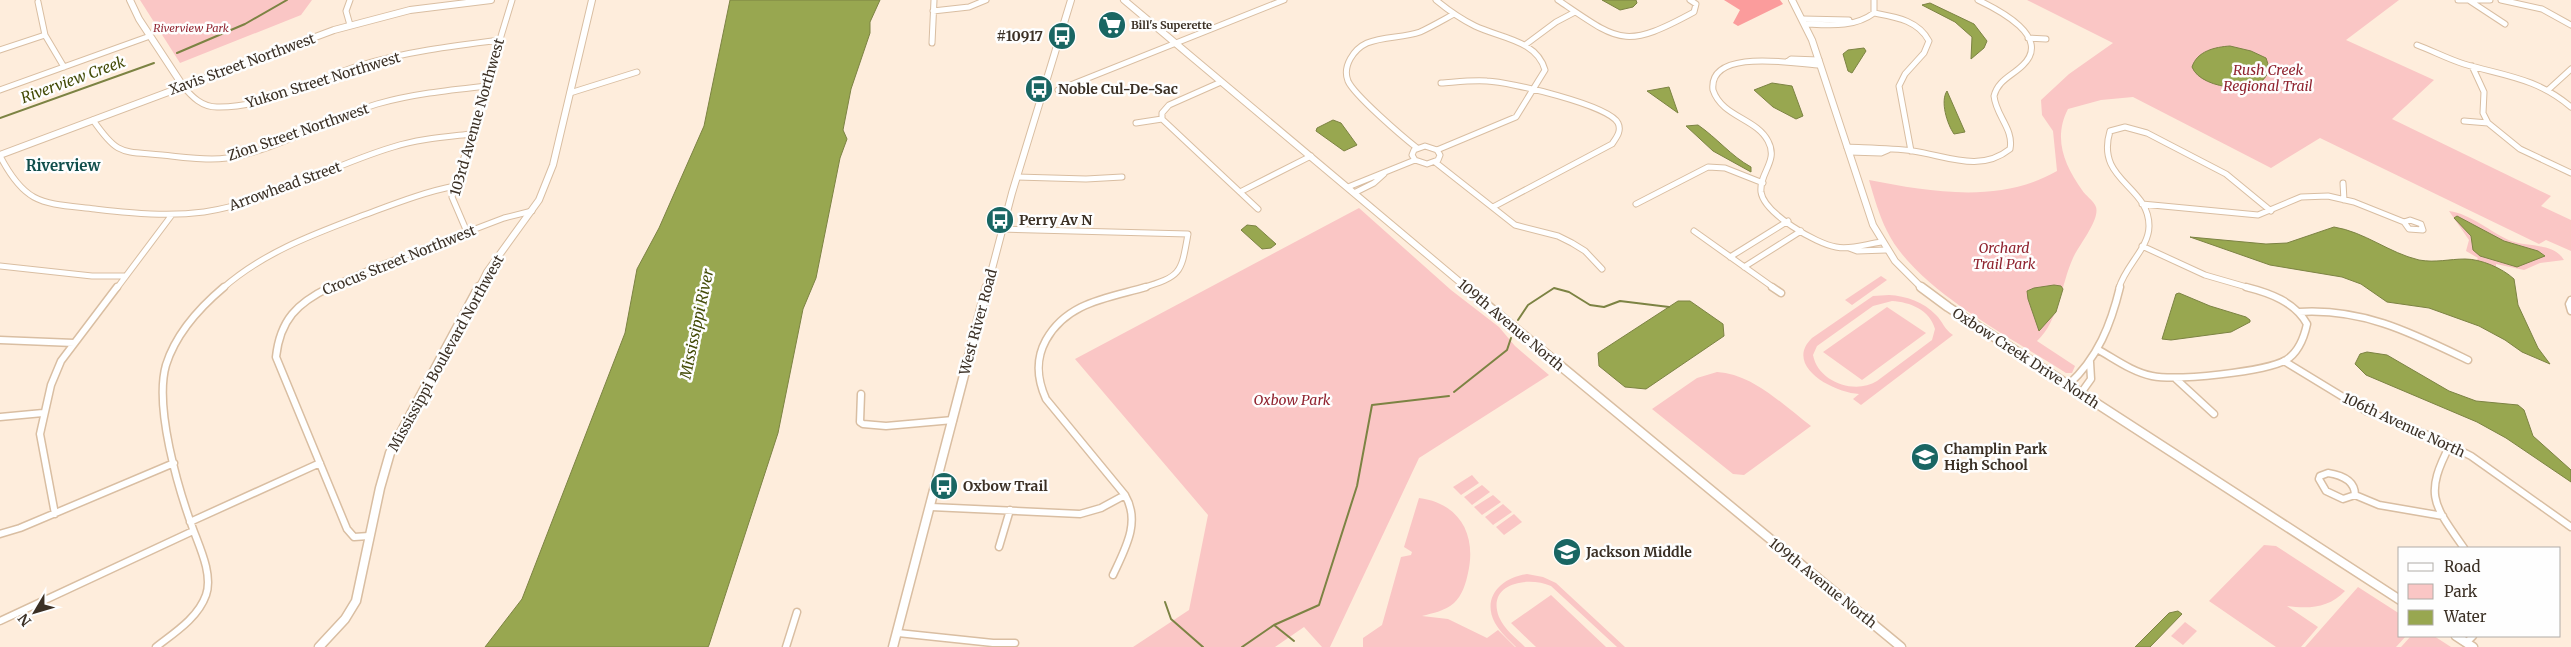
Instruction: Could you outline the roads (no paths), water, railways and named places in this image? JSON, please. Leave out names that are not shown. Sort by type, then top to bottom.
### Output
[{"type":"street","points":[[130,0],[150,36],[183,86]]},
{"type":"street","points":[[350,0],[346,11],[350,25]]},
{"type":"street","name":"Xavis Street Northwest","points":[[0,156],[350,25],[410,10],[491,0]]},
{"type":"street","name":"103rd Avenue Northwest","points":[[467,232],[453,202],[455,186],[512,0]]},
{"type":"street","name":"Mississippi Boulevard Northwest","points":[[319,647],[346,619],[356,601],[385,466],[394,445],[487,272],[532,211],[549,180],[592,0]]},
{"type":"street","points":[[932,43],[934,0]]},
{"type":"street","points":[[933,11],[968,7],[986,0]]},
{"type":"street","name":"West River Road","points":[[893,647],[1002,229],[1071,0]]},
{"type":"street","name":"109th Avenue North","points":[[1124,0],[1611,409],[1901,647]]},
{"type":"street","points":[[1058,90],[1284,0]]},
{"type":"street","points":[[1436,0],[1454,14],[1490,33],[1525,45],[1537,54],[1544,65],[1544,74],[1522,112],[1509,121],[1437,150]]},
{"type":"street","points":[[1558,0],[1611,34],[1628,38],[1643,35],[1694,12],[1696,4],[1690,0]]},
{"type":"street","name":"Oxbow Creek Drive North","points":[[1792,0],[1804,21],[1820,63],[1848,150],[1881,242],[1906,273],[1934,298],[2398,599]]},
{"type":"street","points":[[1804,21],[1848,24],[1866,19],[1874,12],[1874,0]]},
{"type":"street","points":[[1848,150],[1881,153],[1888,150],[1911,151],[1974,162],[1994,160],[2007,152],[2012,140],[1996,109],[1995,93],[2001,82],[2028,60],[2031,50],[2028,38],[2010,17],[1978,0]]},
{"type":"street","points":[[2458,0],[2490,0]]},
{"type":"street","points":[[2501,0],[2542,9],[2571,25]]},
{"type":"street","points":[[2470,1],[2506,24]]},
{"type":"street","points":[[38,4],[45,35],[64,67]]},
{"type":"street","points":[[1525,45],[1556,22],[1575,12]]},
{"type":"street","points":[[1874,12],[1914,25],[1923,31],[1929,41],[1926,50],[1902,77],[1899,86],[1911,151]]},
{"type":"street","points":[[1417,148],[1389,124],[1348,81],[1347,65],[1356,50],[1365,44],[1382,38],[1419,32],[1454,14]]},
{"type":"street","points":[[0,50],[45,35]]},
{"type":"street","points":[[0,90],[150,36]]},
{"type":"street","points":[[2028,38],[2046,39]]},
{"type":"street","name":"Yukon Street Northwest","points":[[183,86],[192,98],[202,104],[215,106],[240,105],[261,101],[373,62],[434,48],[500,40]]},
{"type":"street","points":[[2417,45],[2472,66],[2517,75],[2548,90],[2571,107]]},
{"type":"street","points":[[1820,63],[1741,61],[1725,67],[1713,79],[1715,96],[1721,104],[1755,128],[1768,140],[1772,158],[1770,168],[1763,183],[1761,195],[1765,203],[1801,231],[1823,244],[1849,248],[1857,252],[1886,250]]},
{"type":"street","points":[[2472,66],[2484,92],[2483,113],[2488,123],[2520,149],[2571,173]]},
{"type":"street","points":[[2548,90],[2571,69]]},
{"type":"street","points":[[570,93],[585,90],[637,72]]},
{"type":"street","points":[[1441,83],[1493,81],[1600,108],[1615,118],[1619,125],[1619,136],[1606,147],[1493,207]]},
{"type":"street","points":[[1221,82],[1169,106],[1162,113],[1162,119],[1258,209]]},
{"type":"street","name":"Zion Street Northwest","points":[[93,120],[108,142],[121,151],[214,159],[256,150],[377,104],[418,94],[486,86]]},
{"type":"street","points":[[1136,123],[1162,119]]},
{"type":"street","points":[[2464,122],[2488,123]]},
{"type":"street","points":[[2068,385],[2078,376],[2083,366],[2090,362],[2098,349],[2113,317],[2122,279],[2148,235],[2149,224],[2142,204],[2107,161],[2105,150],[2108,133],[2112,129],[2130,128],[2147,133],[2226,174],[2271,211]]},
{"type":"street","name":"Arrowhead Street","points":[[0,156],[17,187],[33,198],[62,206],[171,216],[211,210],[254,199],[394,146],[471,134]]},
{"type":"street","points":[[1430,146],[1437,150],[1440,158],[1435,162],[1427,164],[1415,160],[1412,155],[1417,148],[1430,146]]},
{"type":"street","points":[[1921,152],[1922,160]]},
{"type":"street","points":[[1240,192],[1310,156]]},
{"type":"street","points":[[1351,190],[1368,177],[1384,174],[1415,160]]},
{"type":"street","points":[[1435,162],[1521,228],[1559,236],[1577,244],[1592,256],[1602,269]]},
{"type":"street","points":[[1636,204],[1708,167],[1725,168],[1763,183]]},
{"type":"street","points":[[1351,190],[1374,183],[1384,174]]},
{"type":"street","points":[[1017,177],[1086,179],[1122,177]]},
{"type":"street","points":[[2343,183],[2344,200]]},
{"type":"street","points":[[156,647],[197,612],[207,594],[208,582],[174,463],[164,400],[165,372],[180,336],[210,300],[245,270],[300,239],[429,191],[455,186]]},
{"type":"street","points":[[2142,204],[2263,214],[2301,197],[2314,196],[2344,200],[2404,222]]},
{"type":"street","name":"Crocus Street Northwest","points":[[369,536],[358,538],[350,534],[320,464],[276,357],[275,344],[281,329],[304,303],[327,288],[517,213],[532,211]]},
{"type":"street","points":[[55,514],[40,440],[43,413],[54,374],[124,276],[171,216]]},
{"type":"street","points":[[1730,257],[1788,221]]},
{"type":"street","points":[[1002,229],[1188,234],[1184,261],[1176,275],[1100,299],[1068,314],[1050,329],[1038,361],[1039,384],[1046,399],[1125,495],[1133,514],[1124,551],[1113,575]]},
{"type":"street","points":[[1694,231],[1781,293]]},
{"type":"street","points":[[1744,267],[1801,231]]},
{"type":"street","points":[[1849,248],[1881,242]]},
{"type":"street","points":[[2098,349],[2136,371],[2152,376],[2176,379],[2284,361],[2297,350],[2307,332],[2305,320],[2300,312],[2276,297],[2206,275],[2142,246]]},
{"type":"street","points":[[0,266],[92,276],[124,276]]},
{"type":"street","points":[[2571,300],[2569,304],[2571,311]]},
{"type":"street","points":[[2300,312],[2327,310],[2361,316],[2398,328],[2468,360]]},
{"type":"street","points":[[0,340],[74,344]]},
{"type":"street","name":"106th Avenue North","points":[[2284,361],[2366,411],[2450,445],[2484,464],[2571,527]]},
{"type":"street","points":[[2081,393],[2092,380],[2093,370],[2090,362]]},
{"type":"street","points":[[2176,379],[2192,396],[2214,414]]},
{"type":"street","points":[[861,394],[860,422],[863,424],[886,426],[918,421],[953,420]]},
{"type":"street","points":[[0,417],[43,413]]},
{"type":"street","points":[[2450,445],[2434,478],[2435,496],[2443,516],[2463,547]]},
{"type":"street","points":[[0,534],[55,514],[174,463]]},
{"type":"street","points":[[190,522],[320,464]]},
{"type":"street","points":[[2355,495],[2355,487],[2346,478],[2334,473],[2320,476],[2320,483],[2331,495],[2343,499],[2355,495],[2379,505],[2443,516]]},
{"type":"street","points":[[931,507],[1080,514],[1101,508],[1125,495]]},
{"type":"street","points":[[998,547],[1010,510]]},
{"type":"street","points":[[0,621],[193,531]]},
{"type":"street","points":[[786,647],[797,612]]},
{"type":"street","points":[[898,633],[993,643],[1015,643]]},
{"type":"street","points":[[2458,637],[2471,642]]},
{"type":"water","name":"Mississippi River","points":[[730,0],[880,0],[870,22],[870,33],[851,89],[843,130],[847,139],[840,158],[816,278],[803,309],[778,433],[709,645],[708,647],[485,647],[522,599],[625,333],[637,269],[659,228],[704,126]]},
{"type":"water","points":[[1602,0],[1636,0],[1637,3],[1633,7],[1620,10]]},
{"type":"water","points":[[1930,3],[1974,24],[1987,41],[1984,48],[1971,59],[1972,37],[1955,22],[1922,5]]},
{"type":"water","points":[[2230,46],[2251,51],[2266,58],[2268,68],[2265,78],[2257,84],[2245,87],[2219,85],[2207,81],[2198,75],[2192,67],[2198,57],[2207,51],[2218,47]]},
{"type":"water","points":[[1864,48],[1866,51],[1852,73],[1848,71],[1843,54],[1848,50]]},
{"type":"water","points":[[1772,83],[1792,86],[1803,116],[1796,119],[1773,107],[1754,90]]},
{"type":"water","points":[[1669,87],[1678,113],[1647,91]]},
{"type":"water","points":[[1947,91],[1965,132],[1954,134],[1949,124],[1944,106]]},
{"type":"water","points":[[1333,120],[1341,123],[1357,145],[1344,151],[1316,131],[1317,128]]},
{"type":"water","points":[[1698,125],[1737,158],[1751,167],[1751,172],[1713,151],[1686,126]]},
{"type":"water","points":[[2457,216],[2504,241],[2538,251],[2545,256],[2517,267],[2480,256],[2473,250],[2471,236],[2454,218]]},
{"type":"water","points":[[1247,225],[1256,226],[1276,244],[1271,248],[1262,249],[1241,230]]},
{"type":"water","points":[[2334,227],[2356,233],[2397,253],[2419,260],[2471,259],[2484,262],[2504,271],[2514,279],[2518,305],[2538,348],[2550,364],[2522,352],[2479,326],[2429,308],[2387,302],[2361,284],[2342,277],[2270,265],[2190,237],[2266,244],[2287,243]]},
{"type":"water","points":[[2054,285],[2061,286],[2063,289],[2056,312],[2039,331],[2027,291]]},
{"type":"water","points":[[2179,293],[2210,306],[2246,317],[2250,322],[2231,332],[2171,340],[2162,339],[2176,294]]},
{"type":"water","points":[[1678,301],[1690,301],[1723,324],[1724,336],[1646,389],[1625,387],[1599,366],[1598,353]]},
{"type":"water","points":[[2367,352],[2387,355],[2449,391],[2476,401],[2518,405],[2524,410],[2533,436],[2571,470],[2571,482],[2506,438],[2477,422],[2366,375],[2355,364],[2360,354]]},
{"type":"water","points":[[2178,611],[2182,614],[2150,647],[2135,647],[2169,613]]},
{"type":"waterway","name":"Riverview Creek","points":[[177,53],[245,24],[287,0]]},
{"type":"waterway","name":"Riverview Creek","points":[[0,118],[154,63]]},
{"type":"waterway","points":[[1518,320],[1528,305],[1554,288],[1569,292],[1590,305],[1604,307],[1620,301],[1669,307]]},
{"type":"waterway","points":[[1454,392],[1507,350],[1511,338]]},
{"type":"waterway","points":[[1274,625],[1319,605],[1357,486],[1372,405],[1449,396]]},
{"type":"waterway","points":[[1165,602],[1171,619],[1203,647]]},
{"type":"waterway","points":[[1242,647],[1274,625]]},
{"type":"waterway","points":[[1274,625],[1294,641]]},
{"type":"place","name":"Bill's Superette","points":[[1112,25]]},
{"type":"place","name":"#10917","points":[[1062,36]]},
{"type":"place","name":"Noble Cul-De-Sac","points":[[1039,89]]},
{"type":"place","name":"Perry Av N","points":[[1000,220]]},
{"type":"place","name":"Champlin Park High School","points":[[1925,457]]},
{"type":"place","name":"Oxbow Trail","points":[[944,486]]},
{"type":"place","name":"Jackson Middle","points":[[1567,552]]},
{"type":"district","name":"Riverview","points":[[63,166]]},
{"type":"park label","name":"Riverview Park","points":[[191,28]]},
{"type":"park label","name":"Rush Creek Regional Trail","points":[[2268,78]]},
{"type":"park label","name":"Orchard Trail Park","points":[[2004,256]]},
{"type":"park label","name":"Oxbow Park","points":[[1292,400]]}]
